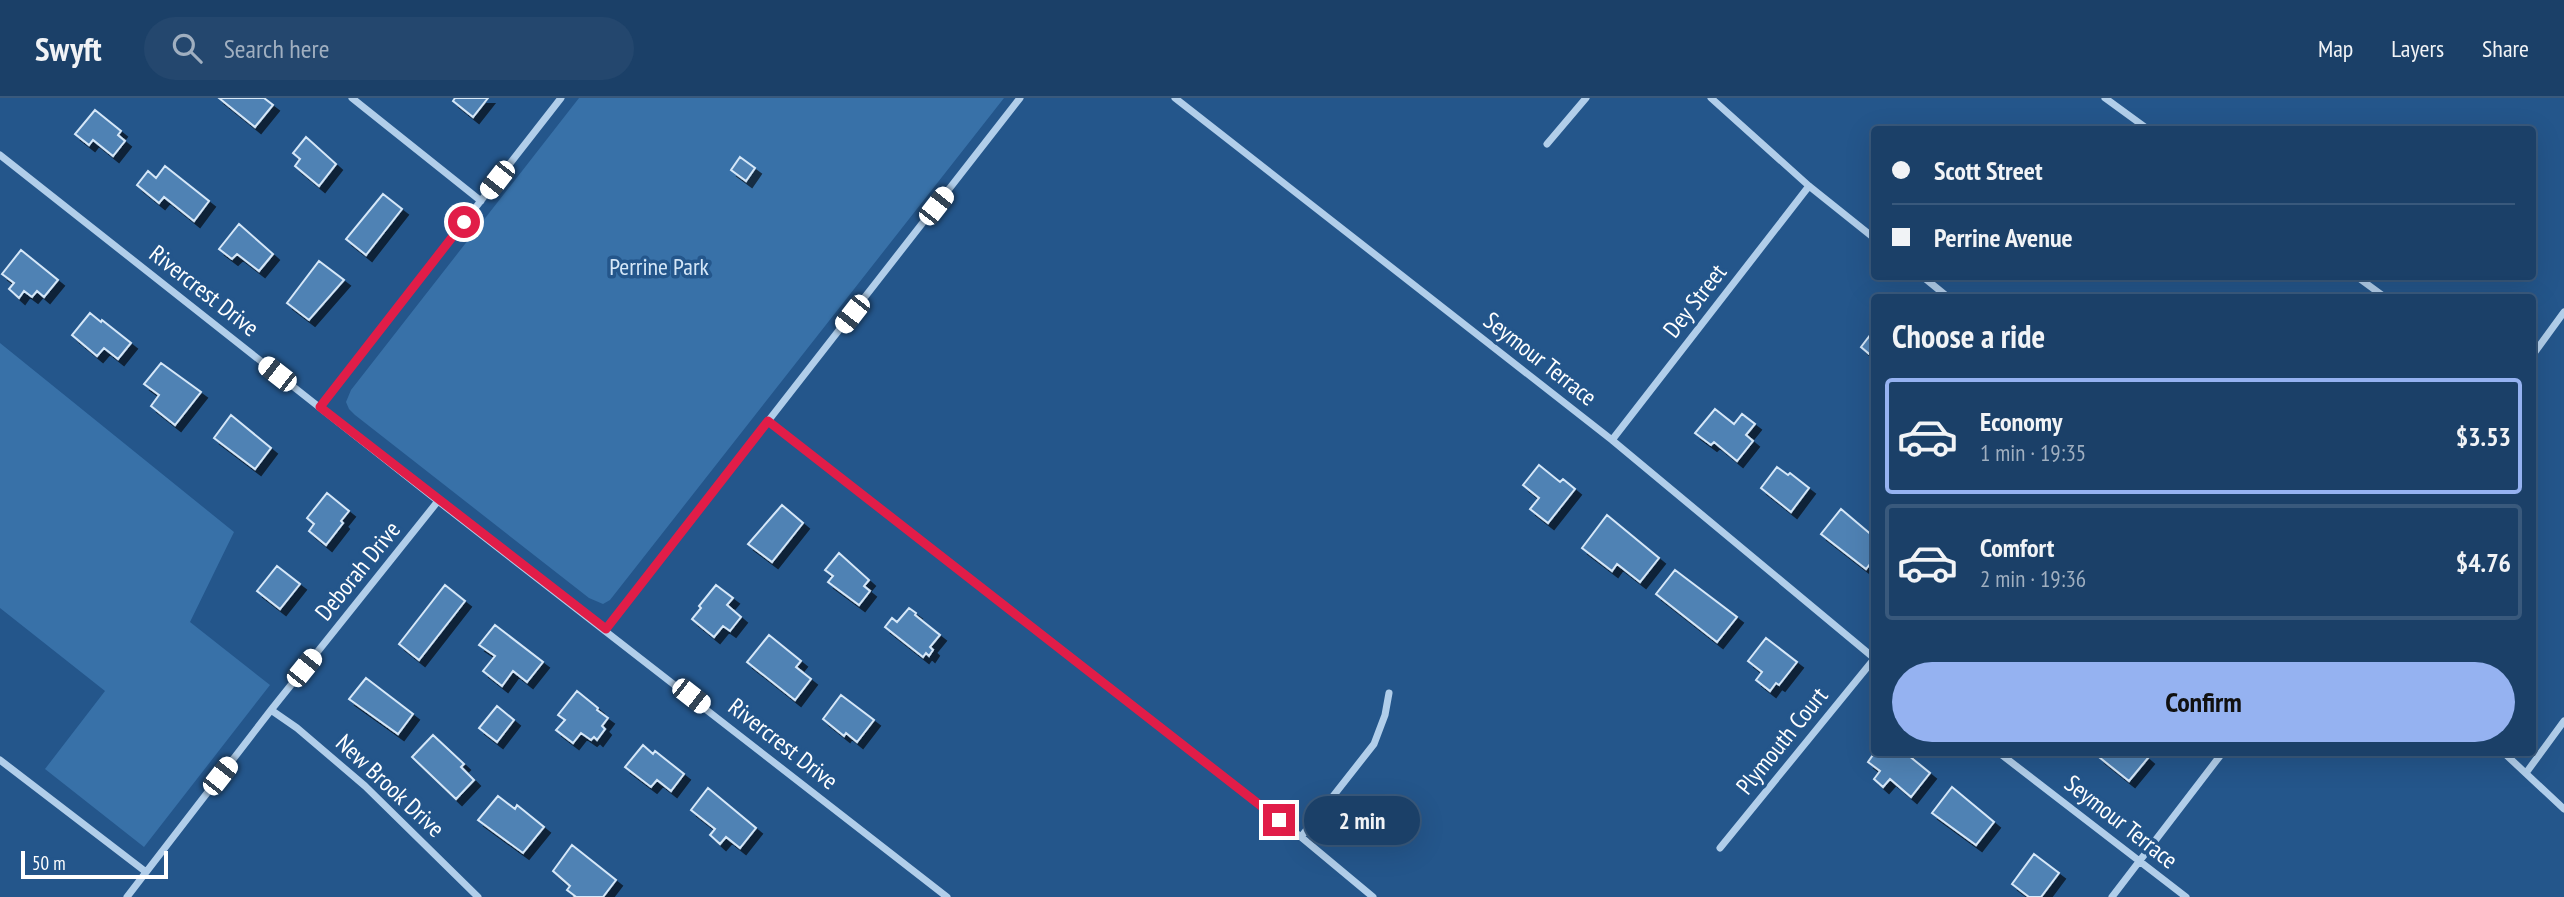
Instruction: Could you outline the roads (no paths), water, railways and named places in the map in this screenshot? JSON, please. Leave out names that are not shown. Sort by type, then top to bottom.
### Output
[{"type":"street","points":[[352,98],[481,201]]},
{"type":"street","points":[[320,407],[561,98]]},
{"type":"street","points":[[606,629],[1020,98]]},
{"type":"street","name":"Seymour Terrace","points":[[1175,98],[1612,440],[1871,656]]},
{"type":"street","points":[[1547,144],[1586,98]]},
{"type":"street","points":[[1711,98],[1809,186],[1871,236]]},
{"type":"street","points":[[2105,98],[2144,126]]},
{"type":"street","name":"Rivercrest Drive","points":[[0,155],[438,501],[606,629],[947,897]]},
{"type":"street","name":"Dey Street","points":[[1612,440],[1809,186]]},
{"type":"street","points":[[1927,280],[1944,294]]},
{"type":"street","points":[[2361,280],[2381,294]]},
{"type":"street","points":[[2536,350],[2564,312]]},
{"type":"street","points":[[768,421],[1301,837],[1373,897]]},
{"type":"street","name":"Deborah Drive","points":[[127,897],[271,710],[438,501]]},
{"type":"street","name":"Plymouth Court","points":[[1720,849],[1871,662]]},
{"type":"street","points":[[1301,837],[1374,744],[1385,715],[1389,693]]},
{"type":"street","name":"New Brook Drive","points":[[271,710],[297,728],[365,786],[478,897]]},
{"type":"street","points":[[2526,773],[2564,721]]},
{"type":"street","name":"Seymour Terrace","points":[[2003,756],[2186,897]]},
{"type":"street","points":[[2112,897],[2220,756]]},
{"type":"street","points":[[2507,756],[2564,809]]},
{"type":"street","points":[[0,760],[146,872]]},
{"type":"park label","name":"Perrine Park","points":[[659,267]]}]
